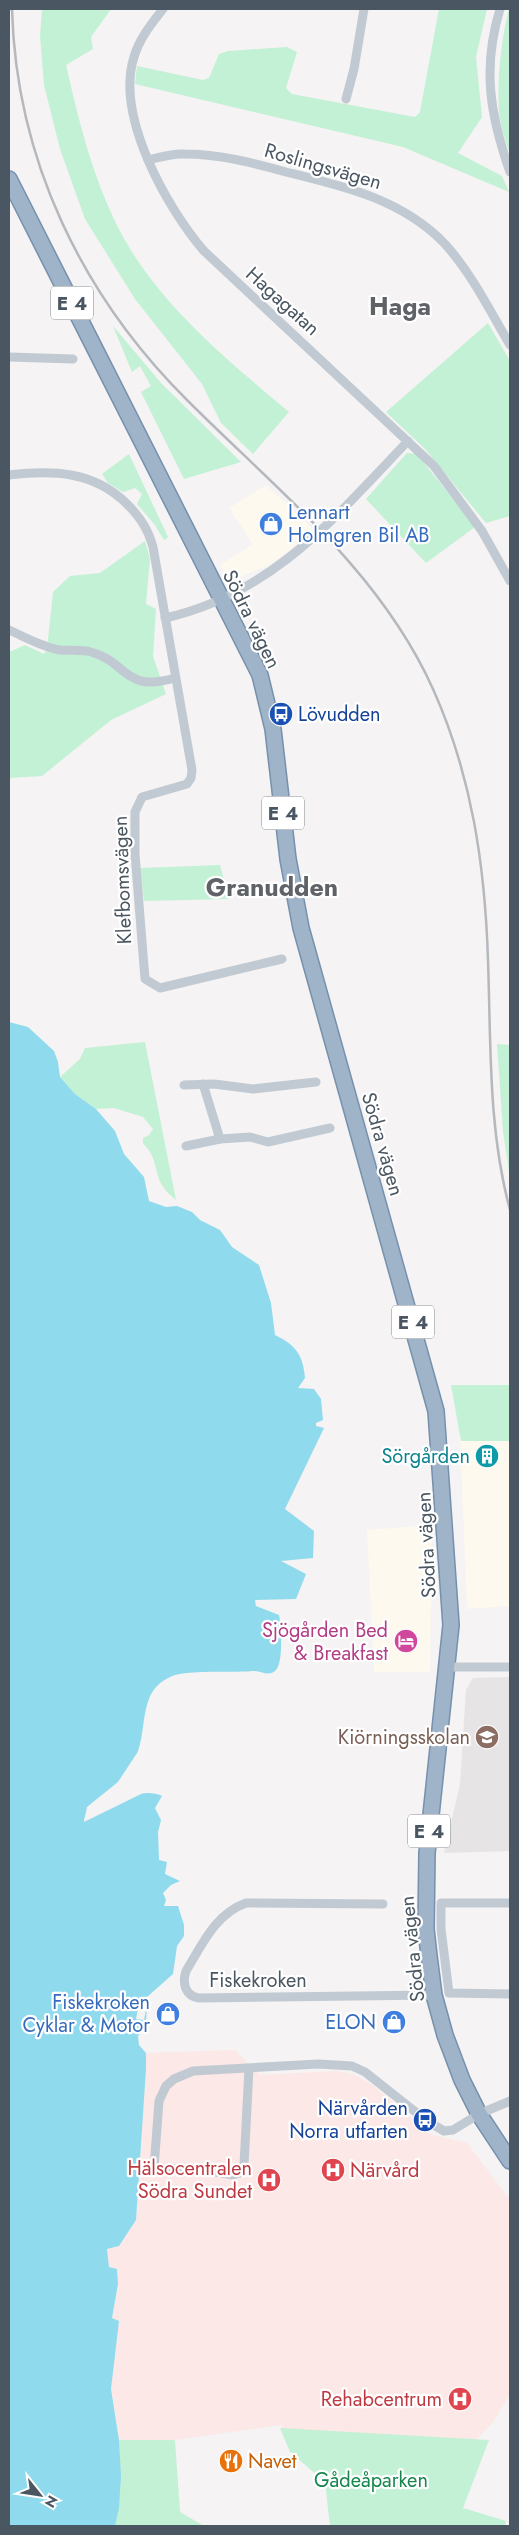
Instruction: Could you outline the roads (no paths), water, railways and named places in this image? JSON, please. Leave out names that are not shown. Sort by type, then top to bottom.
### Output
[{"type":"highway","name":"Södra vägen","points":[[9,180],[260,675],[273,729],[288,859],[301,928],[436,1411],[450,1610],[448,1667],[431,1810],[425,1880],[426,1929],[441,1994],[445,2036],[462,2080],[479,2114],[510,2161]]},
{"type":"street","name":"Hagagatan","points":[[164,9],[141,40],[134,57],[131,72],[132,103],[148,160],[166,200],[186,230],[204,252],[434,466],[467,507],[497,555],[510,581]]},
{"type":"street","points":[[346,99],[354,70],[364,9]]},
{"type":"street","points":[[500,9],[491,47],[490,96],[499,143],[510,172]]},
{"type":"street","name":"Roslingsvägen","points":[[148,160],[183,154],[214,155],[343,186],[393,205],[417,220],[444,243],[460,262],[510,346]]},
{"type":"street","points":[[9,357],[72,359]]},
{"type":"street","points":[[165,618],[184,614],[220,598],[260,578],[294,556],[322,530],[408,441]]},
{"type":"street","name":"Klefbomsvägen","points":[[9,475],[60,472],[78,475],[115,492],[148,530],[186,732],[192,778],[187,784],[180,787],[142,797],[134,812],[135,854],[145,979],[160,988],[282,959]]},
{"type":"street","points":[[9,630],[44,646],[60,650],[90,652],[103,657],[125,675],[138,680],[160,682],[175,678]]},
{"type":"street","points":[[184,1085],[203,1084],[253,1089],[316,1082]]},
{"type":"street","points":[[203,1084],[220,1138]]},
{"type":"street","points":[[186,1146],[220,1138],[250,1137],[268,1142],[330,1128]]},
{"type":"street","points":[[448,1667],[510,1667]]},
{"type":"street","name":"Fiskekroken","points":[[384,1904],[246,1903],[236,1907],[217,1922],[186,1971],[184,1985],[190,1995],[199,1998],[441,1994]]},
{"type":"street","points":[[510,1903],[441,1903],[440,1929],[441,1994],[510,1994]]},
{"type":"street","points":[[249,2068],[244,2165],[239,2173],[233,2175],[204,2170],[154,2168],[159,2101],[166,2086],[174,2078],[193,2071],[318,2064],[352,2066],[365,2072],[427,2121],[444,2131],[453,2130],[479,2114],[510,2101]]},
{"type":"water","points":[[9,1022],[28,1027],[54,1051],[60,1077],[75,1094],[96,1109],[115,1131],[124,1154],[144,1177],[149,1201],[166,1207],[177,1206],[192,1212],[200,1220],[220,1230],[232,1247],[259,1265],[271,1303],[275,1335],[293,1347],[300,1357],[305,1378],[298,1388],[314,1389],[321,1399],[323,1420],[316,1423],[316,1426],[324,1428],[285,1509],[314,1531],[313,1558],[281,1561],[306,1574],[296,1599],[255,1600],[256,1606],[279,1615],[281,1644],[278,1667],[272,1673],[256,1671],[186,1673],[170,1677],[160,1683],[148,1700],[137,1754],[118,1782],[89,1807],[84,1821],[132,1796],[152,1793],[162,1796],[155,1808],[161,1820],[158,1832],[159,1860],[167,1862],[165,1874],[180,1881],[171,1885],[163,1893],[166,1900],[164,1906],[178,1906],[184,1925],[184,1936],[177,1946],[173,1974],[147,1997],[146,2027],[138,2036],[139,2045],[146,2053],[146,2069],[136,2220],[119,2246],[107,2249],[109,2267],[117,2269],[118,2284],[112,2318],[119,2321],[111,2389],[119,2440],[121,2476],[119,2508],[115,2526],[9,2526]]},
{"type":"railway","points":[[12,9],[16,65],[26,119],[41,171],[62,222],[87,270],[116,317],[150,360],[188,401],[324,534],[356,570],[385,607],[411,646],[433,689],[458,755],[467,788],[480,856],[488,960],[490,1055],[494,1117],[503,1179],[510,1210]]},
{"type":"place","name":"Lennart Holmgren Bil AB","points":[[271,524]]},
{"type":"place","name":"Lövudden","points":[[281,714]]},
{"type":"place","name":"Sörgården","points":[[487,1456]]},
{"type":"place","name":"Sjögården Bed & Breakfast","points":[[406,1641]]},
{"type":"place","name":"Kiörningsskolan","points":[[487,1737]]},
{"type":"place","name":"Fiskekroken Cyklar & Motor","points":[[168,2014]]},
{"type":"place","name":"ELON","points":[[394,2022]]},
{"type":"place","name":"Närvården Norra utfarten","points":[[425,2120]]},
{"type":"place","name":"Närvård","points":[[333,2170]]},
{"type":"place","name":"Hälsocentralen Södra Sundet","points":[[269,2180]]},
{"type":"place","name":"Rehabcentrum","points":[[460,2399]]},
{"type":"place","name":"Navet","points":[[231,2461]]},
{"type":"district","name":"Haga","points":[[400,306]]},
{"type":"district","name":"Granudden","points":[[272,887]]},
{"type":"park label","name":"Gådeåparken","points":[[371,2480]]}]
